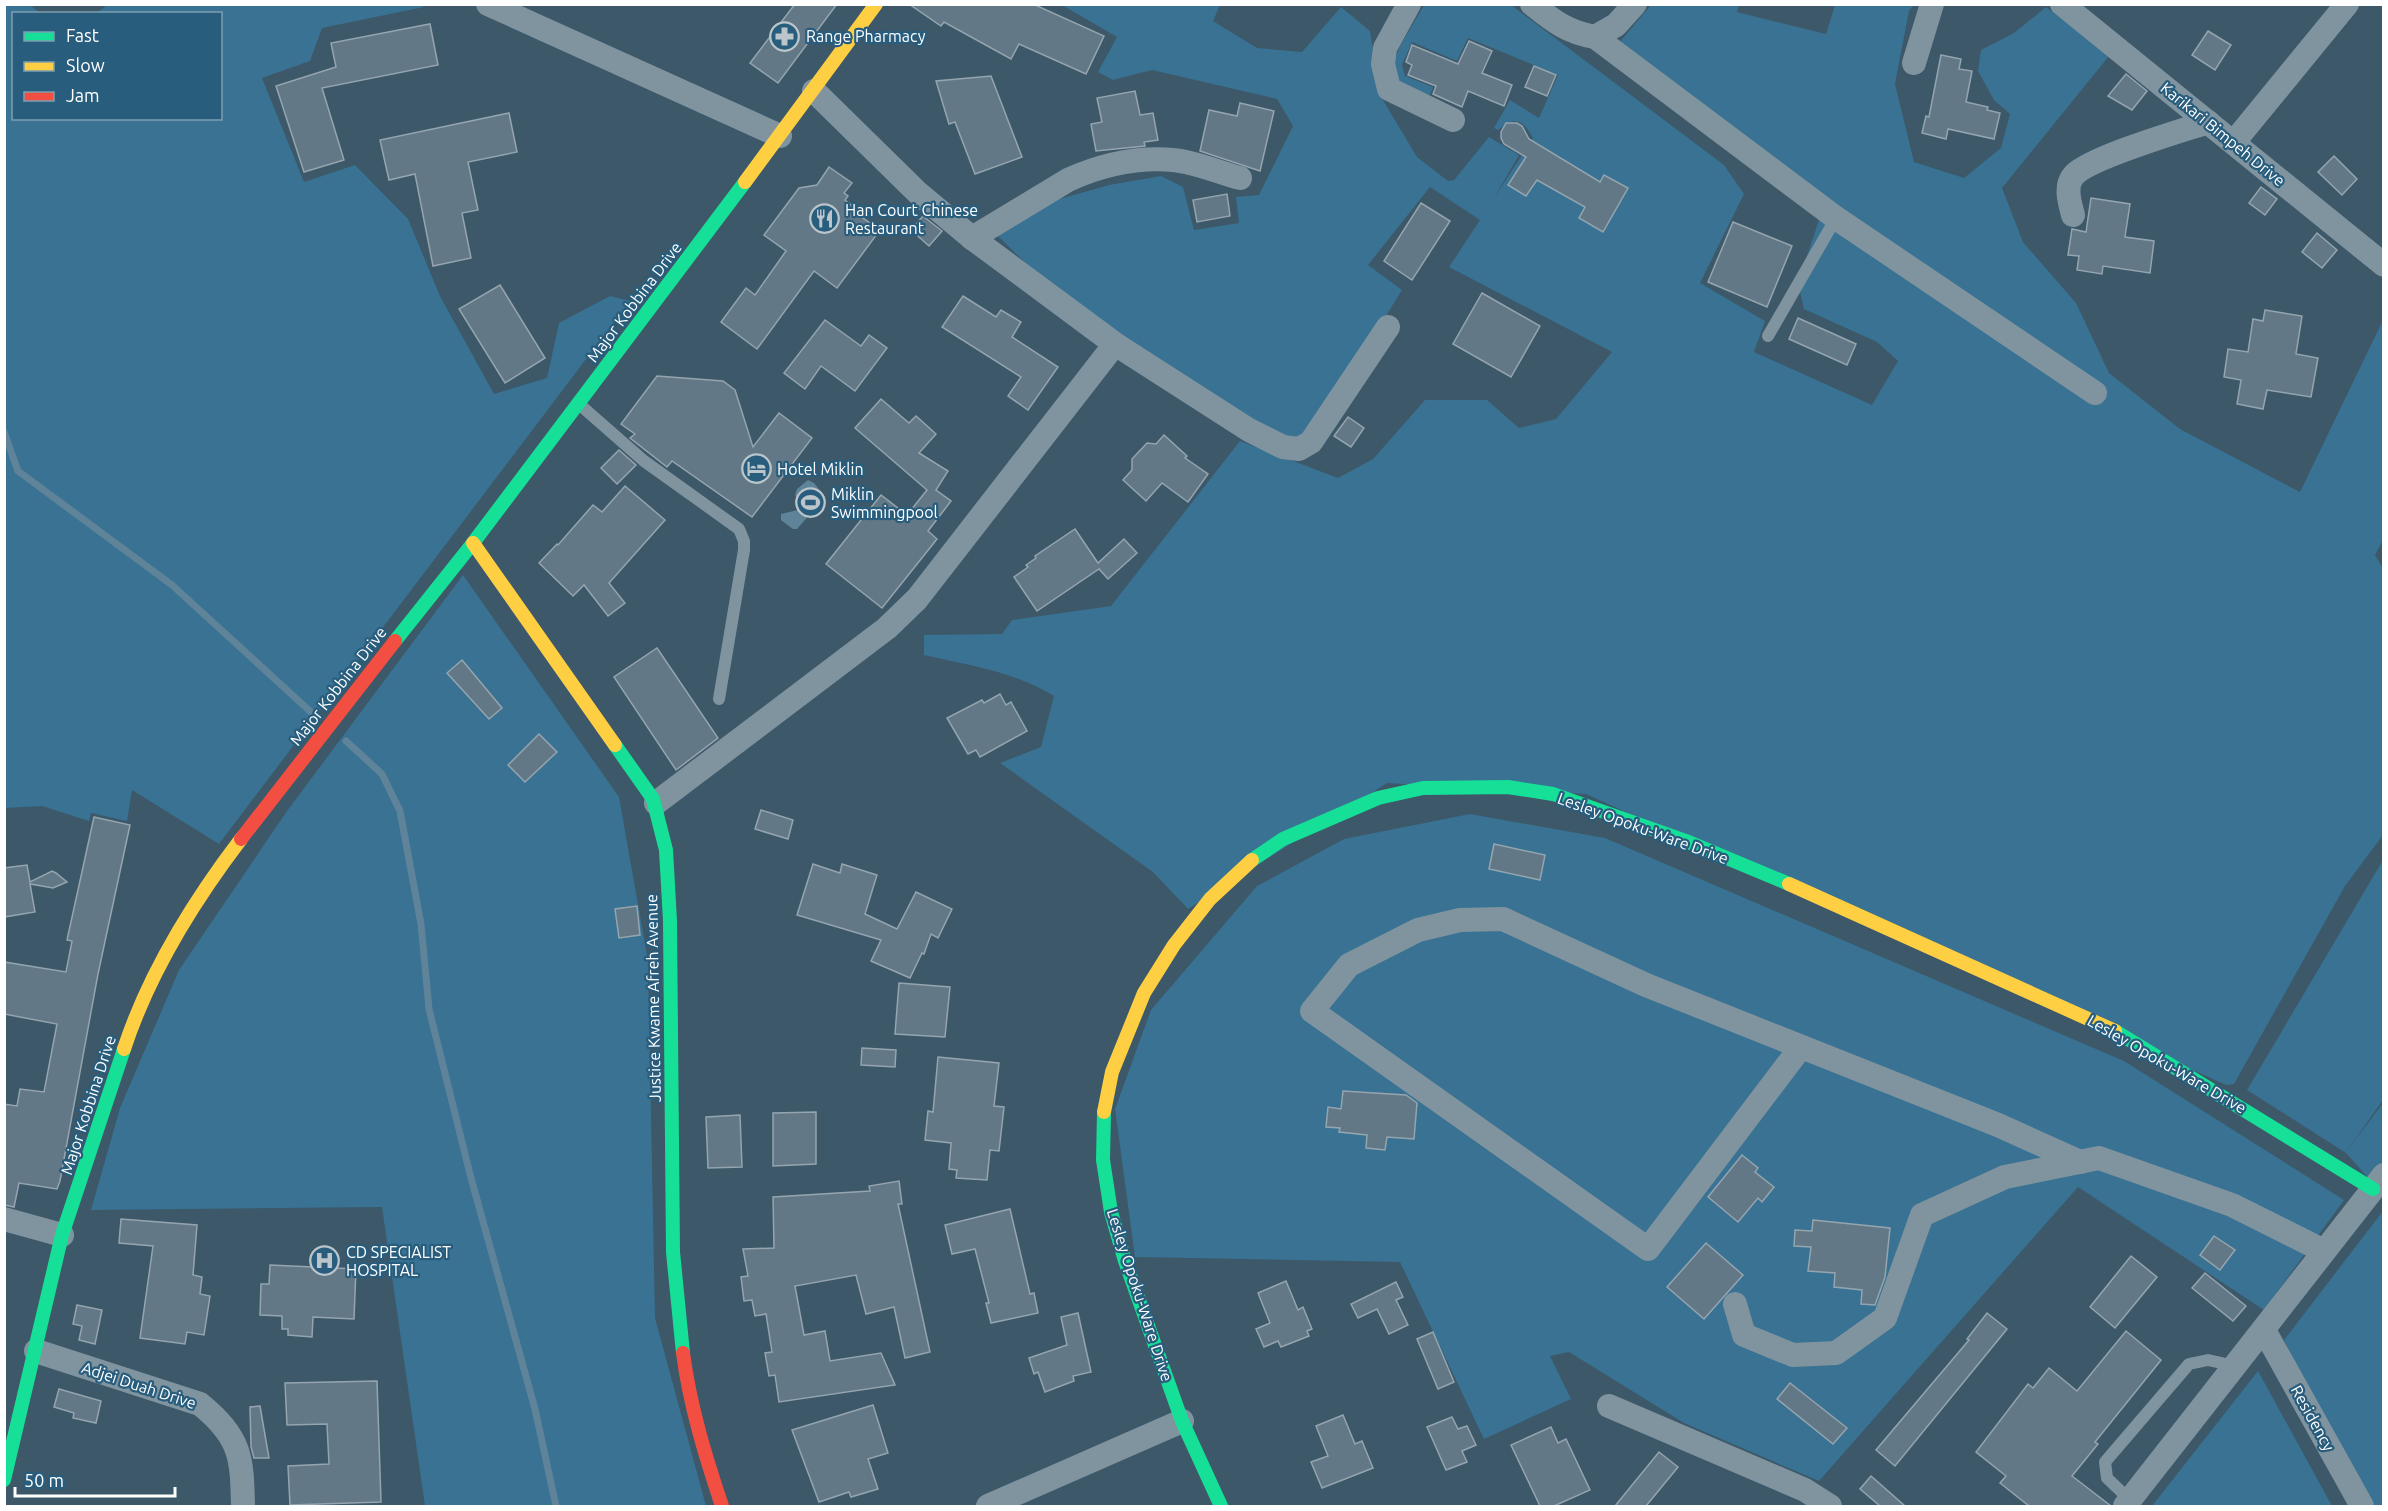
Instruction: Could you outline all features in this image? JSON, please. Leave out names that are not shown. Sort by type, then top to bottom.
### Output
[{"type":"street","points":[[488,4],[780,136]]},
{"type":"street","name":"Major Kobbina Drive","points":[[4,1480],[63,1235],[136,1012],[174,940],[212,877],[321,734],[473,543],[814,91],[876,4]]},
{"type":"street","points":[[1409,4],[1385,48],[1383,64],[1389,89],[1453,120]]},
{"type":"street","points":[[1532,4],[1557,24],[1575,33],[1595,37],[1836,218],[2094,393]]},
{"type":"street","points":[[1595,37],[1616,25],[1635,4]]},
{"type":"street","points":[[1914,63],[1932,4]]},
{"type":"street","name":"Karikari Bimpeh Drive","points":[[2062,4],[2384,265]]},
{"type":"street","points":[[2234,142],[2347,4]]},
{"type":"street","points":[[814,91],[918,193],[972,238],[1115,344],[1249,430],[1283,447],[1299,449],[1311,442],[1388,327]]},
{"type":"street","points":[[2073,215],[2068,193],[2073,176],[2085,167],[2208,122]]},
{"type":"street","points":[[972,238],[1068,180],[1115,164],[1174,160],[1240,178]]},
{"type":"street","points":[[656,803],[887,628],[917,599],[1115,344]]},
{"type":"street","name":"Justice Kwame Afreh Avenue","points":[[473,543],[656,803],[667,860],[668,880],[672,1211],[677,1312],[688,1384],[700,1436],[722,1506]]},
{"type":"street","name":"Lesley Opoku-Ware Drive","points":[[1221,1506],[1182,1421],[1110,1212],[1103,1160],[1103,1120],[1112,1072],[1144,993],[1174,945],[1210,899],[1252,860],[1283,839],[1378,798],[1423,788],[1464,786],[1508,787],[1553,794],[1686,841],[1832,902],[2111,1029],[2378,1182],[2127,1503]]},
{"type":"street","points":[[1801,1047],[1648,1249],[1312,1011],[1349,965],[1418,930],[1460,920],[1503,919],[1646,985],[1998,1125],[2080,1162]]},
{"type":"street","points":[[1735,1304],[1744,1335],[1793,1355],[1836,1353],[1885,1318],[1922,1215],[2005,1177],[2099,1158],[2232,1205],[2324,1251]]},
{"type":"street","points":[[4,1219],[63,1235]]},
{"type":"street","name":"Residency","points":[[2264,1330],[2362,1506]]},
{"type":"street","name":"Adjei Duah Drive","points":[[36,1351],[200,1404],[218,1418],[240,1452],[243,1506]]},
{"type":"street","points":[[1609,1406],[1805,1490],[1830,1506]]},
{"type":"street","points":[[988,1506],[1182,1421]]},
{"type":"lane","points":[[1768,336],[1836,218]]},
{"type":"lane","points":[[579,403],[644,461],[739,529],[742,534],[744,550],[719,699]]},
{"type":"lane","points":[[2127,1503],[2107,1478],[2105,1462],[2189,1364],[2208,1360],[2235,1366]]},
{"type":"shaded area","points":[[420,4],[424,7],[322,28],[310,61],[262,78],[304,182],[355,165],[408,219],[440,296],[494,394],[547,378],[559,323],[610,296],[630,301],[219,844],[132,790],[127,821],[91,813],[89,821],[42,806],[5,808],[5,5],[30,5],[39,12],[12,12],[12,120],[222,120],[222,12],[98,12],[107,5]]},
{"type":"shaded area","points":[[1062,5],[1220,5],[1213,21],[1257,48],[1302,52],[1341,7],[1370,31],[1380,95],[1417,157],[1448,181],[1454,180],[1489,137],[1519,155],[1494,198],[1533,138],[1522,123],[1514,121],[1498,130],[1494,128],[1510,100],[1539,118],[1558,75],[1468,38],[1457,61],[1412,42],[1402,65],[1405,76],[1433,87],[1429,97],[1399,84],[1394,61],[1424,5],[1511,5],[1724,165],[1744,194],[1700,283],[1765,321],[1754,352],[1872,405],[1898,361],[1877,342],[1804,309],[1798,283],[1825,202],[1618,44],[1651,5],[1739,5],[1737,12],[1826,34],[1835,5],[1914,5],[1909,11],[1895,84],[1914,162],[1964,178],[2001,148],[2010,114],[1994,100],[1978,71],[1981,50],[2014,33],[2046,7],[2109,56],[2002,188],[2023,242],[2076,303],[2109,373],[2180,429],[2300,492],[2383,320],[2384,538],[2375,555],[2384,570],[2383,835],[2345,886],[2234,1084],[2226,1085],[1586,794],[1387,783],[1188,909],[1153,872],[1000,763],[1041,747],[1054,696],[1007,675],[924,655],[924,635],[1002,634],[1012,620],[1111,606],[1240,441],[1338,478],[1373,459],[1425,400],[1487,400],[1519,428],[1556,419],[1612,352],[1449,267],[1480,220],[1430,187],[1368,265],[1402,290],[1374,335],[1297,443],[1245,417],[1056,293],[997,235],[1042,204],[1109,185],[1161,176],[1183,187],[1194,230],[1239,223],[1236,197],[1259,195],[1293,126],[1277,99],[1152,70],[1113,80],[1098,72],[1117,37]]},
{"type":"shaded area","name":"Miklin Swimmingpool","points":[[808,480],[814,483],[825,497],[797,529],[793,529],[781,520],[781,514],[798,510],[800,505],[795,495],[797,489]]},
{"type":"shaded area","points":[[463,575],[619,797],[648,961],[655,1318],[706,1506],[425,1506],[382,1207],[91,1210],[120,1108],[179,970],[287,811]]},
{"type":"shaded area","points":[[1470,814],[1605,838],[2124,1061],[2344,1200],[2264,1310],[2078,1187],[1819,1481],[1684,1423],[1569,1352],[1550,1356],[1571,1399],[1484,1439],[1400,1262],[1135,1257],[1115,1109],[1151,1010],[1257,886],[1344,839]]},
{"type":"shaded area","points":[[2383,860],[2383,1100],[2346,1152],[2383,1103],[2383,1163],[2370,1180],[2346,1153],[2247,1090]]},
{"type":"shaded area","points":[[2383,1211],[2383,1506],[2369,1506],[2339,1452],[2284,1340]]},
{"type":"shaded area","points":[[2258,1371],[2332,1506],[2152,1506]]},
{"type":"building","points":[[795,4],[837,4],[778,83],[750,63]]},
{"type":"building","points":[[909,4],[1033,4],[1104,36],[1086,74],[1019,44],[1011,59],[944,22],[941,26]]},
{"type":"building","points":[[430,24],[438,65],[322,88],[344,160],[304,172],[276,86],[336,67],[331,43]]},
{"type":"building","points":[[2208,31],[2231,45],[2215,70],[2192,55]]},
{"type":"building","points":[[1469,41],[1492,51],[1482,73],[1512,85],[1504,106],[1468,91],[1462,107],[1433,94],[1436,86],[1408,75],[1412,65],[1406,62],[1412,45],[1458,64]]},
{"type":"building","points":[[1941,55],[1961,59],[1959,69],[1972,71],[1966,102],[1988,107],[1987,110],[2000,113],[1994,139],[1948,129],[1946,139],[1922,133],[1926,116],[1929,117]]},
{"type":"building","points":[[1534,66],[1556,75],[1547,96],[1525,87]]},
{"type":"building","points":[[2126,74],[2147,91],[2132,110],[2108,96]]},
{"type":"building","points":[[991,76],[1022,157],[975,174],[955,122],[949,124],[936,81]]},
{"type":"building","points":[[1135,91],[1140,115],[1153,113],[1158,140],[1144,142],[1145,146],[1096,151],[1091,124],[1102,122],[1097,98]]},
{"type":"building","points":[[1240,103],[1274,111],[1260,171],[1200,151],[1209,110],[1237,116]]},
{"type":"building","points":[[509,113],[517,152],[468,162],[478,210],[462,213],[471,258],[433,266],[415,174],[389,180],[380,140]]},
{"type":"building","points":[[1506,123],[1517,123],[1522,126],[1529,139],[1600,182],[1604,175],[1628,188],[1603,232],[1579,218],[1585,207],[1537,180],[1526,196],[1508,185],[1526,157],[1504,144],[1501,132]]},
{"type":"building","points":[[2334,156],[2357,179],[2342,195],[2318,172]]},
{"type":"building","points":[[829,167],[852,183],[844,193],[848,196],[845,200],[855,208],[853,211],[880,230],[837,288],[814,271],[757,349],[721,322],[746,288],[755,295],[786,251],[764,235],[799,188],[817,185]]},
{"type":"building","points":[[2261,187],[2277,199],[2265,215],[2249,203]]},
{"type":"building","points":[[1227,194],[1230,216],[1197,222],[1193,200]]},
{"type":"building","points":[[2091,198],[2130,204],[2125,237],[2154,241],[2150,273],[2103,266],[2102,274],[2077,270],[2079,256],[2068,255],[2072,229],[2086,232]]},
{"type":"building","points":[[1421,203],[1450,221],[1412,280],[1384,261]]},
{"type":"building","points":[[923,216],[942,231],[929,246],[911,230]]},
{"type":"building","points":[[1733,222],[1792,246],[1767,307],[1708,282]]},
{"type":"building","points":[[2317,233],[2337,250],[2322,268],[2302,252]]},
{"type":"building","points":[[500,285],[545,358],[505,383],[459,309]]},
{"type":"building","points":[[1482,293],[1540,326],[1511,377],[1453,344]]},
{"type":"building","points":[[963,296],[996,317],[1001,310],[1021,322],[1012,337],[1058,367],[1028,410],[1008,396],[1021,377],[942,327]]},
{"type":"building","points":[[2265,310],[2302,316],[2296,354],[2318,358],[2311,397],[2267,390],[2263,409],[2237,404],[2241,380],[2224,377],[2228,349],[2248,352],[2253,319],[2263,321]]},
{"type":"building","points":[[1798,318],[1856,344],[1847,365],[1789,339]]},
{"type":"building","points":[[825,320],[861,346],[869,335],[887,348],[855,391],[821,366],[805,389],[784,373]]},
{"type":"building","points":[[657,376],[723,381],[735,390],[753,447],[779,413],[812,438],[752,517],[672,461],[667,467],[630,438],[635,434],[621,424]]},
{"type":"building","points":[[881,399],[909,423],[916,416],[936,434],[919,453],[948,471],[936,490],[951,501],[928,531],[937,539],[882,608],[826,564],[881,495],[907,515],[927,490],[855,428]]},
{"type":"building","points":[[1348,417],[1364,428],[1351,447],[1334,436]]},
{"type":"building","points":[[1164,435],[1187,456],[1185,458],[1208,474],[1188,502],[1162,483],[1146,501],[1123,480],[1132,470],[1132,459],[1147,443],[1156,444]]},
{"type":"building","points":[[619,450],[636,465],[617,484],[601,468]]},
{"type":"building","points":[[625,486],[665,520],[609,583],[625,603],[608,616],[584,585],[573,596],[539,563],[593,505],[602,512]]},
{"type":"building","points":[[1075,529],[1098,563],[1124,539],[1137,553],[1108,579],[1099,569],[1037,611],[1014,577],[1028,567],[1026,565],[1036,558],[1035,556]]},
{"type":"building","points":[[657,648],[718,738],[676,770],[614,677]]},
{"type":"building","points":[[462,660],[502,708],[489,719],[447,673]]},
{"type":"building","points":[[1000,694],[1006,705],[1011,702],[1027,731],[980,757],[976,750],[968,754],[947,718],[982,700],[984,703]]},
{"type":"building","points":[[539,734],[557,752],[525,782],[508,765]]},
{"type":"building","points":[[761,810],[793,820],[788,839],[755,829]]},
{"type":"building","points":[[94,817],[130,825],[98,974],[60,1181],[57,1189],[19,1183],[14,1207],[4,1205],[4,1104],[17,1106],[20,1089],[44,1092],[57,1024],[4,1014],[4,962],[66,972],[72,941],[67,940]]},
{"type":"building","points":[[1494,844],[1545,855],[1540,880],[1489,869]]},
{"type":"building","points":[[813,864],[840,873],[842,864],[877,875],[865,914],[897,929],[916,892],[952,909],[938,938],[931,934],[924,954],[922,953],[910,978],[871,961],[881,940],[797,915]]},
{"type":"building","points":[[27,865],[30,882],[52,871],[67,882],[53,888],[30,884],[35,912],[4,917],[4,868]]},
{"type":"building","points":[[637,906],[640,935],[619,938],[615,909]]},
{"type":"building","points":[[899,983],[950,987],[945,1037],[895,1034]]},
{"type":"building","points":[[862,1048],[896,1050],[895,1067],[861,1065]]},
{"type":"building","points":[[938,1057],[999,1063],[994,1106],[1004,1107],[999,1151],[990,1150],[987,1180],[956,1178],[957,1170],[949,1169],[951,1143],[925,1140],[928,1111],[933,1112]]},
{"type":"building","points":[[1343,1091],[1406,1095],[1417,1103],[1414,1139],[1387,1137],[1385,1150],[1366,1148],[1367,1135],[1339,1132],[1340,1128],[1326,1127],[1328,1107],[1341,1109]]},
{"type":"building","points":[[816,1112],[816,1164],[773,1166],[773,1113]]},
{"type":"building","points":[[740,1115],[742,1167],[708,1168],[706,1117]]},
{"type":"building","points":[[1742,1155],[1758,1168],[1755,1172],[1774,1187],[1762,1202],[1758,1198],[1738,1222],[1708,1197]]},
{"type":"building","points":[[899,1181],[902,1204],[898,1204],[930,1352],[905,1358],[894,1307],[866,1314],[856,1275],[795,1286],[804,1335],[825,1331],[830,1361],[881,1353],[895,1385],[779,1402],[775,1375],[769,1376],[765,1353],[772,1352],[766,1314],[755,1316],[752,1300],[744,1301],[741,1277],[748,1276],[743,1249],[774,1248],[773,1197],[870,1191],[869,1186]]},
{"type":"building","points":[[1010,1209],[1030,1294],[1034,1293],[1038,1313],[991,1323],[986,1303],[989,1303],[975,1249],[952,1254],[945,1225]]},
{"type":"building","points":[[121,1219],[197,1225],[193,1275],[202,1277],[200,1294],[210,1296],[204,1335],[187,1332],[185,1344],[140,1338],[153,1246],[119,1243]]},
{"type":"building","points":[[1813,1220],[1890,1228],[1885,1277],[1875,1305],[1861,1304],[1862,1290],[1834,1287],[1835,1273],[1808,1271],[1811,1247],[1794,1246],[1795,1230],[1812,1231]]},
{"type":"building","points":[[2214,1236],[2235,1250],[2220,1270],[2200,1255]]},
{"type":"building","points":[[1706,1243],[1743,1275],[1704,1319],[1667,1287]]},
{"type":"building","points":[[2131,1256],[2157,1277],[2115,1328],[2090,1307]]},
{"type":"building","points":[[270,1265],[356,1269],[354,1319],[313,1317],[312,1337],[288,1335],[288,1329],[282,1329],[282,1316],[260,1315],[261,1284],[269,1284]]},
{"type":"building","points":[[2205,1273],[2246,1306],[2233,1321],[2192,1288]]},
{"type":"building","points":[[1286,1281],[1298,1310],[1303,1307],[1312,1329],[1307,1331],[1309,1336],[1281,1347],[1278,1341],[1264,1347],[1256,1329],[1270,1323],[1258,1293]]},
{"type":"building","points":[[1396,1282],[1403,1297],[1396,1300],[1408,1325],[1389,1334],[1377,1309],[1358,1318],[1351,1304]]},
{"type":"building","points":[[77,1305],[102,1310],[95,1344],[79,1340],[82,1326],[73,1324]]},
{"type":"building","points":[[1078,1313],[1091,1372],[1073,1376],[1074,1381],[1045,1392],[1038,1372],[1034,1374],[1029,1358],[1067,1345],[1061,1317]]},
{"type":"building","points":[[1987,1313],[2007,1329],[1895,1466],[1876,1450],[1969,1340],[1967,1339]]},
{"type":"building","points":[[2126,1331],[2161,1360],[2095,1442],[2098,1444],[2072,1476],[2111,1506],[2029,1506],[2000,1483],[2006,1476],[1976,1452],[2028,1384],[2033,1388],[2049,1368],[2077,1391]]},
{"type":"building","points":[[1433,1332],[1454,1382],[1438,1389],[1417,1339]]},
{"type":"building","points":[[377,1381],[381,1502],[290,1505],[288,1466],[329,1464],[327,1424],[287,1425],[285,1383]]},
{"type":"building","points":[[1790,1383],[1847,1428],[1833,1444],[1777,1399]]},
{"type":"building","points":[[59,1389],[101,1401],[96,1423],[73,1418],[74,1413],[54,1407]]},
{"type":"building","points":[[873,1405],[888,1453],[868,1459],[878,1489],[851,1497],[849,1492],[819,1502],[792,1430]]},
{"type":"building","points":[[260,1406],[269,1458],[254,1458],[251,1447],[250,1407]]},
{"type":"building","points":[[1343,1415],[1355,1444],[1362,1441],[1373,1468],[1322,1488],[1311,1462],[1328,1456],[1316,1426]]},
{"type":"building","points":[[1452,1417],[1458,1429],[1467,1426],[1476,1445],[1462,1451],[1467,1462],[1446,1470],[1427,1427]]},
{"type":"building","points":[[1551,1427],[1558,1443],[1566,1439],[1590,1490],[1554,1506],[1540,1506],[1511,1445]]},
{"type":"building","points":[[1659,1452],[1678,1467],[1646,1506],[1615,1506]]},
{"type":"building","points":[[1871,1476],[1905,1506],[1880,1506],[1860,1489]]},
{"type":"waterway","points":[[4,432],[18,471],[172,585],[313,714]]},
{"type":"waterway","points":[[346,741],[382,774],[400,811],[421,924],[429,1009],[471,1178],[535,1409],[556,1506]]},
{"type":"traffic: fast","points":[[395,641],[473,543],[745,182]]},
{"type":"traffic: fast","points":[[615,745],[653,799],[666,850],[670,921],[673,1252],[683,1353]]},
{"type":"traffic: fast","points":[[1252,860],[1283,839],[1378,798],[1423,788],[1508,787],[1553,794],[1686,841],[1789,884]]},
{"type":"traffic: fast","points":[[2115,1031],[2373,1189]]},
{"type":"traffic: fast","points":[[4,1480],[62,1235],[124,1049]]},
{"type":"traffic: fast","points":[[1104,1112],[1103,1160],[1111,1212],[1125,1261],[1182,1421],[1221,1506]]},
{"type":"traffic: slow","points":[[745,182],[876,4]]},
{"type":"traffic: slow","points":[[473,543],[615,745]]},
{"type":"traffic: slow","points":[[124,1049],[146,993],[174,939],[189,913],[241,839]]},
{"type":"traffic: slow","points":[[1104,1112],[1112,1072],[1144,993],[1174,945],[1210,899],[1252,860]]},
{"type":"traffic: slow","points":[[1789,884],[2115,1031]]},
{"type":"traffic: jam","points":[[241,839],[395,641]]},
{"type":"traffic: jam","points":[[683,1353],[699,1430],[722,1506]]},
{"type":"place","name":"Range Pharmacy","points":[[785,36]]},
{"type":"place","name":"Han Court Chinese Restaurant","points":[[824,219]]},
{"type":"place","name":"Hotel Miklin","points":[[756,469]]},
{"type":"place","name":"Miklin Swimmingpool","points":[[810,503]]},
{"type":"place","name":"CD SPECIALIST HOSPITAL","points":[[325,1261]]}]
